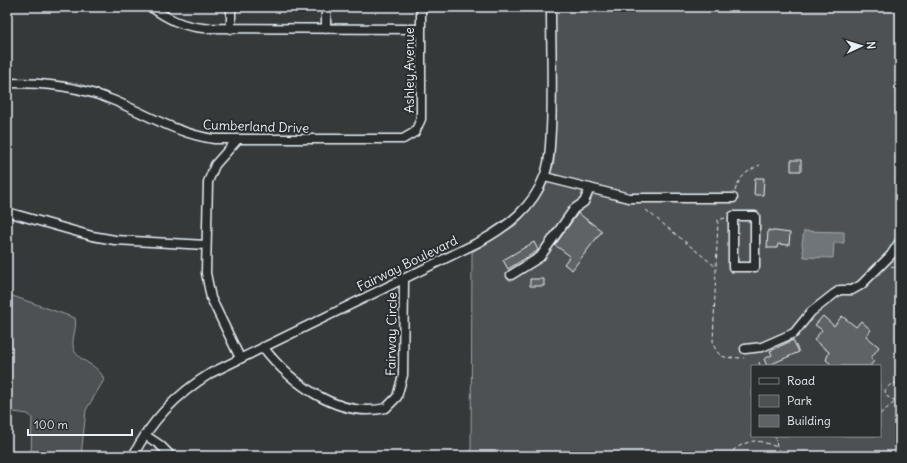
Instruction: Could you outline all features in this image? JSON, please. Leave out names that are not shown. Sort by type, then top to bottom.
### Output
[{"type":"street","points":[[151,7],[167,18],[191,27],[231,29],[421,29]]},
{"type":"street","points":[[231,7],[231,29]]},
{"type":"street","points":[[326,7],[326,28]]},
{"type":"street","name":"Ashley Avenue","points":[[415,132],[420,124],[421,115],[421,7]]},
{"type":"street","name":"Fairway Boulevard","points":[[133,456],[144,435],[167,406],[211,373],[481,241],[510,223],[531,202],[544,176],[550,148],[551,7]]},
{"type":"street","name":"Cumberland Drive","points":[[7,82],[56,84],[83,90],[115,101],[180,131],[214,139],[398,140],[407,138],[415,132]]},
{"type":"street","points":[[237,140],[220,158],[210,173],[206,192],[206,273],[211,298],[240,358]]},
{"type":"street","points":[[544,176],[629,198],[733,198]]},
{"type":"street","points":[[511,275],[540,257],[574,209],[584,202],[590,188]]},
{"type":"street","points":[[7,212],[92,236],[115,240],[206,246]]},
{"type":"street","points":[[733,216],[755,216],[755,267],[733,267],[733,216]]},
{"type":"street","points":[[744,349],[762,347],[794,332],[811,312],[834,294],[840,290],[852,290],[861,285],[891,255],[900,241]]},
{"type":"street","name":"Fairway Circle","points":[[263,347],[293,379],[328,402],[361,410],[386,408],[397,397],[403,375],[404,279]]},
{"type":"street","points":[[144,435],[160,445],[171,456]]},
{"type":"path","points":[[733,198],[741,178],[748,170],[760,164]]},
{"type":"path","points":[[646,210],[716,267]]},
{"type":"path","points":[[733,216],[718,220],[713,342],[718,354],[722,357],[744,358]]},
{"type":"path","points":[[881,413],[896,401],[886,396],[885,391],[888,386],[894,383],[900,383]]},
{"type":"path","points":[[775,437],[777,447],[782,456]]},
{"type":"path","points":[[728,456],[730,452],[745,444],[755,441],[777,447]]},
{"type":"green space","points":[[554,7],[900,7],[900,456],[471,456],[472,252],[516,225],[531,208],[547,184],[554,163]]},
{"type":"green space","points":[[7,294],[75,318],[76,322],[73,348],[78,356],[99,371],[102,375],[104,380],[86,410],[81,456],[31,456],[32,418],[28,414],[7,411]]},
{"type":"shaded area","points":[[804,231],[844,232],[844,243],[834,243],[833,258],[804,257],[802,244]]},
{"type":"building","points":[[791,160],[801,160],[801,171],[791,171]]},
{"type":"building","points":[[755,178],[764,178],[763,195],[754,195]]},
{"type":"building","points":[[578,213],[602,231],[572,270],[564,264],[570,256],[555,245]]},
{"type":"building","points":[[768,230],[790,233],[789,245],[778,244],[777,248],[767,248]]},
{"type":"building","points":[[534,242],[538,250],[508,269],[503,260]]},
{"type":"building","points":[[530,279],[544,279],[544,286],[530,286]]},
{"type":"building","points":[[823,316],[834,326],[842,316],[856,327],[861,321],[871,330],[866,336],[879,347],[871,358],[874,361],[871,365],[832,365],[826,360],[829,352],[814,340],[822,330],[815,325]]},
{"type":"building","points":[[793,340],[799,352],[767,365],[764,359],[772,355],[770,351]]}]
